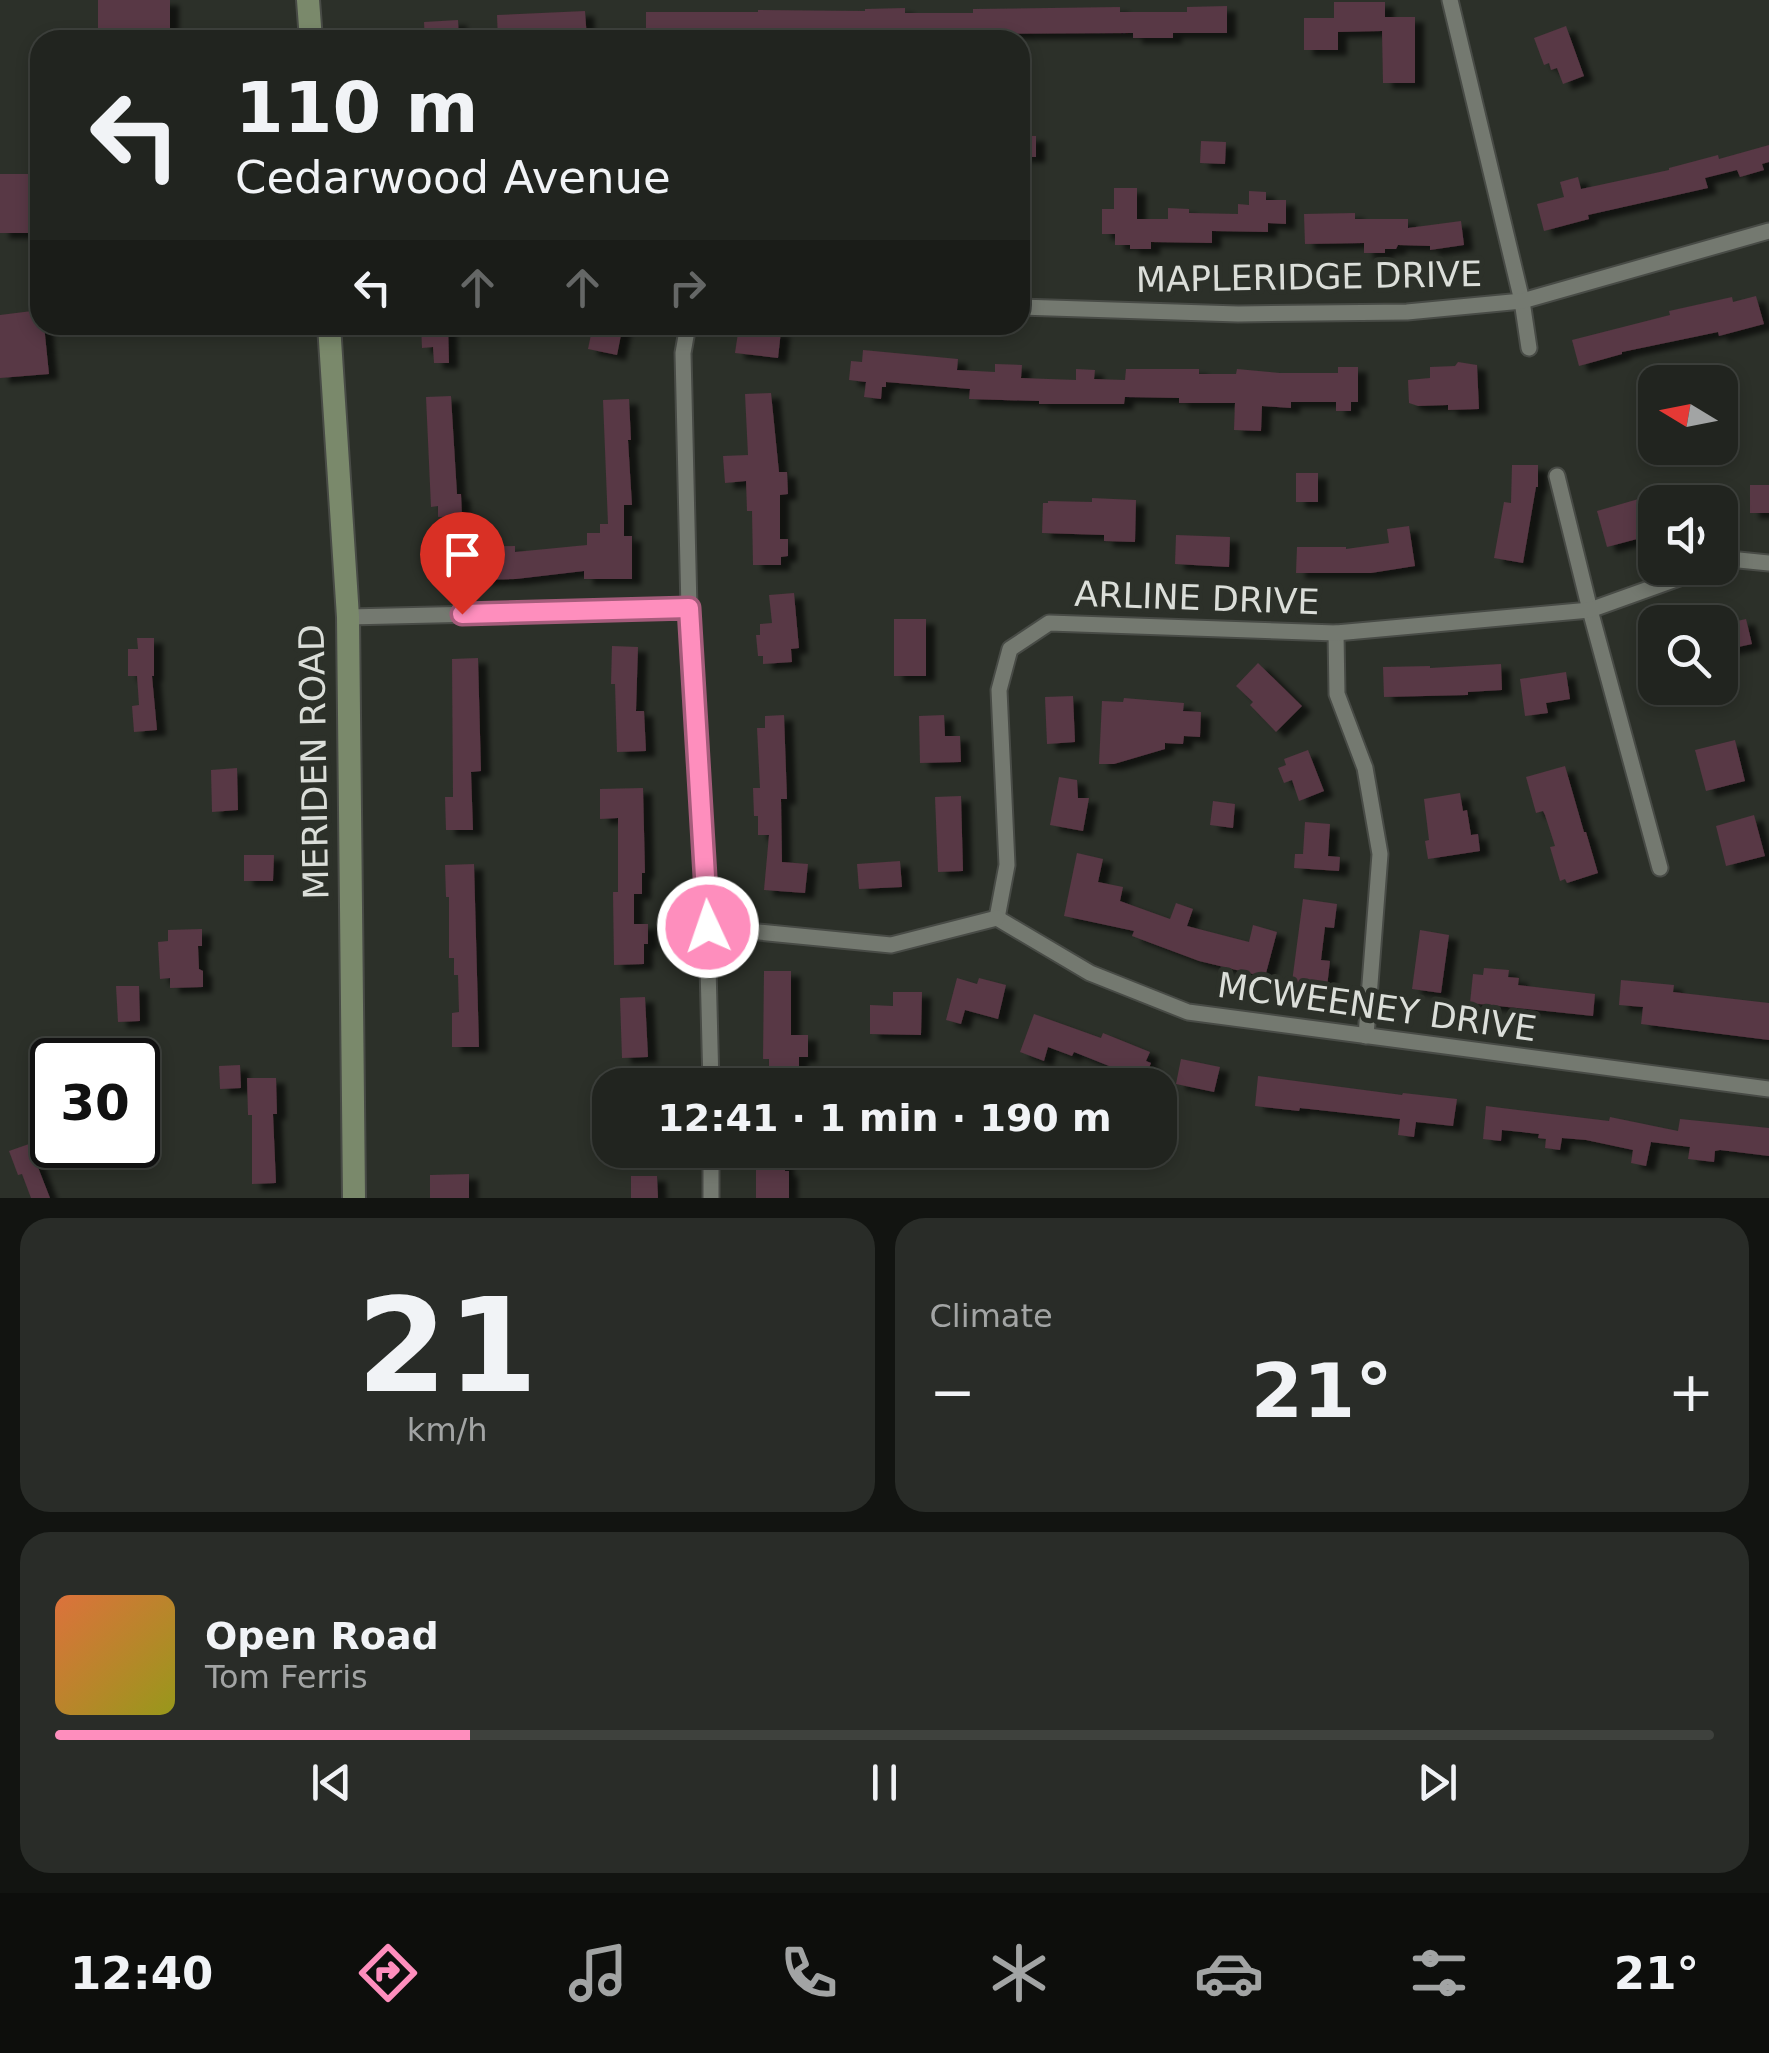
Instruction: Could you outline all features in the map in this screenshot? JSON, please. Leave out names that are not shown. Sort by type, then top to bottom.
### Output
[{"type":"main road","points":[[308,0],[310,30]]},
{"type":"main road","name":"MERIDEN ROAD","points":[[330,335],[348,617],[354,1198]]},
{"type":"street","points":[[1450,0],[1522,302],[1529,348]]},
{"type":"street","name":"MAPLERIDGE DRIVE","points":[[1030,307],[1238,314],[1407,312],[1522,302],[1769,231]]},
{"type":"street","points":[[686,335],[683,353],[689,608],[708,927],[711,1068]]},
{"type":"street","points":[[1557,476],[1660,868]]},
{"type":"street","points":[[1738,561],[1769,563]]},
{"type":"street","name":"ARLINE DRIVE","points":[[998,918],[1008,865],[998,690],[1010,649],[1048,622],[1336,633],[1590,610],[1659,585]]},
{"type":"street","points":[[348,617],[689,608]]},
{"type":"street","points":[[1336,633],[1336,694],[1364,768],[1380,854],[1366,1036]]},
{"type":"street","points":[[708,927],[891,945],[998,918]]},
{"type":"street","name":"MCWEENEY DRIVE","points":[[998,918],[1090,973],[1188,1012],[1769,1090]]},
{"type":"street","points":[[711,1168],[711,1198]]},
{"type":"building","points":[[98,0],[170,0],[170,30],[98,30]]},
{"type":"building","points":[[1334,2],[1385,2],[1385,17],[1415,17],[1415,83],[1383,83],[1382,31],[1338,32],[1338,50],[1304,50],[1304,18],[1334,18]]},
{"type":"building","points":[[1227,6],[1227,33],[1133,38],[1133,33],[1030,34],[1030,30],[646,30],[646,12],[905,8],[905,13],[973,13],[973,9],[1120,7],[1120,12],[1187,12],[1187,7]]},
{"type":"building","points":[[585,11],[586,30],[498,30],[497,15]]},
{"type":"building","points":[[458,20],[458,30],[424,30],[424,22]]},
{"type":"building","points":[[1566,26],[1584,76],[1563,84],[1557,68],[1551,70],[1549,63],[1544,65],[1534,38]]},
{"type":"building","points":[[1030,136],[1036,136],[1036,157],[1030,157]]},
{"type":"building","points":[[1201,141],[1226,142],[1225,164],[1200,163]]},
{"type":"building","points":[[1769,145],[1769,162],[1762,164],[1764,170],[1740,177],[1737,170],[1705,178],[1708,188],[1588,215],[1589,219],[1544,231],[1537,204],[1564,197],[1560,182],[1578,177],[1581,189]]},
{"type":"building","points":[[0,174],[30,174],[30,233],[0,233]]},
{"type":"building","points":[[1114,188],[1137,188],[1137,219],[1168,219],[1168,208],[1189,209],[1189,213],[1238,214],[1238,204],[1249,205],[1249,191],[1266,192],[1266,200],[1286,200],[1286,224],[1268,223],[1268,232],[1212,231],[1212,243],[1151,242],[1151,249],[1130,249],[1130,245],[1115,245],[1115,234],[1102,234],[1102,209],[1114,209]]},
{"type":"building","points":[[1355,213],[1355,219],[1408,219],[1408,228],[1461,221],[1464,245],[1430,250],[1430,246],[1398,245],[1396,249],[1385,249],[1385,253],[1364,253],[1364,243],[1305,244],[1304,214]]},
{"type":"building","points":[[1756,296],[1764,324],[1719,336],[1718,332],[1622,352],[1579,366],[1572,340],[1670,315],[1669,311],[1732,297],[1733,302]]},
{"type":"building","points":[[30,311],[30,335],[45,335],[49,374],[0,378],[0,315]]},
{"type":"building","points":[[421,335],[448,335],[449,363],[434,363],[433,347],[422,348]]},
{"type":"building","points":[[591,335],[621,335],[617,355],[588,349]]},
{"type":"building","points":[[738,335],[781,335],[778,358],[735,353]]},
{"type":"building","points":[[863,350],[958,359],[957,370],[995,372],[995,364],[1022,365],[1021,378],[1076,380],[1076,369],[1095,370],[1094,379],[1125,380],[1126,369],[1199,369],[1199,374],[1236,374],[1237,369],[1338,373],[1338,367],[1358,367],[1358,402],[1351,402],[1351,411],[1336,411],[1336,402],[1291,402],[1291,408],[1262,406],[1261,431],[1234,430],[1235,403],[1179,403],[1179,398],[1125,397],[1124,404],[1039,404],[969,399],[970,389],[886,382],[881,399],[864,397],[866,382],[849,380],[851,361],[862,362]]},
{"type":"building","points":[[1458,362],[1477,365],[1479,409],[1448,410],[1448,405],[1409,403],[1408,380],[1430,378],[1430,367],[1455,366]]},
{"type":"building","points":[[771,393],[779,472],[787,472],[788,494],[780,495],[780,539],[788,539],[788,556],[781,557],[781,565],[753,565],[752,511],[747,511],[746,481],[725,483],[723,456],[748,455],[745,394]]},
{"type":"building","points":[[451,396],[462,516],[438,517],[438,506],[431,507],[426,397]]},
{"type":"building","points":[[629,399],[632,505],[624,505],[624,536],[632,536],[632,579],[584,579],[584,571],[473,580],[472,547],[515,546],[515,552],[587,545],[587,533],[600,533],[600,524],[608,524],[603,400]]},
{"type":"building","points":[[1512,465],[1538,465],[1538,487],[1523,563],[1494,558],[1504,502],[1511,503]]},
{"type":"building","points":[[1296,473],[1318,473],[1318,502],[1296,502]]},
{"type":"building","points":[[1750,485],[1769,485],[1769,513],[1750,513]]},
{"type":"building","points":[[1092,498],[1136,500],[1135,542],[1104,541],[1104,535],[1042,533],[1043,503],[1092,502]]},
{"type":"building","points":[[1638,499],[1638,539],[1607,547],[1597,511]]},
{"type":"building","points":[[1409,526],[1415,566],[1371,573],[1296,573],[1297,547],[1346,549],[1389,543],[1387,529]]},
{"type":"building","points":[[1176,535],[1230,537],[1229,567],[1175,564]]},
{"type":"building","points":[[794,593],[799,648],[791,649],[792,662],[763,664],[756,635],[760,635],[760,624],[772,623],[769,595]]},
{"type":"building","points":[[894,619],[926,619],[926,676],[894,676]]},
{"type":"building","points":[[1746,619],[1752,644],[1738,647],[1738,621]]},
{"type":"building","points":[[137,638],[154,638],[152,676],[157,730],[134,732],[132,706],[139,705],[137,676],[128,676],[128,649],[138,649]]},
{"type":"building","points":[[612,646],[638,647],[636,711],[644,711],[646,751],[617,752]]},
{"type":"building","points":[[478,658],[481,771],[471,772],[473,830],[446,830],[445,797],[453,797],[452,659]]},
{"type":"building","points":[[1258,663],[1302,706],[1276,732],[1236,686]]},
{"type":"building","points":[[1501,664],[1502,690],[1384,697],[1383,667]]},
{"type":"building","points":[[1566,672],[1570,699],[1546,703],[1548,713],[1525,716],[1520,679]]},
{"type":"building","points":[[1073,696],[1075,742],[1047,744],[1045,697]]},
{"type":"building","points":[[1124,698],[1184,703],[1183,711],[1201,712],[1200,737],[1184,736],[1183,744],[1165,743],[1165,749],[1114,764],[1099,764],[1102,701],[1123,702]]},
{"type":"building","points":[[784,715],[787,799],[781,799],[782,862],[808,864],[805,893],[764,890],[769,835],[758,835],[758,816],[754,816],[753,788],[760,788],[757,728],[765,728],[765,716]]},
{"type":"building","points":[[944,715],[945,736],[960,736],[961,762],[920,763],[919,716]]},
{"type":"building","points":[[1735,740],[1745,781],[1706,791],[1695,750]]},
{"type":"building","points":[[1308,750],[1324,791],[1299,801],[1292,780],[1284,783],[1278,768],[1286,765],[1284,759]]},
{"type":"building","points":[[1565,766],[1598,873],[1567,883],[1565,879],[1560,881],[1545,815],[1543,811],[1536,813],[1526,777]]},
{"type":"building","points":[[237,768],[238,810],[212,812],[211,770]]},
{"type":"building","points":[[1059,777],[1077,780],[1078,798],[1089,798],[1083,831],[1050,825]]},
{"type":"building","points":[[643,788],[645,873],[642,894],[634,894],[634,924],[648,924],[648,944],[644,944],[644,964],[614,965],[618,818],[600,819],[600,789]]},
{"type":"building","points":[[1460,793],[1471,835],[1478,834],[1480,851],[1428,859],[1424,799]]},
{"type":"building","points":[[961,796],[963,871],[938,872],[935,797]]},
{"type":"building","points":[[1213,801],[1235,804],[1233,828],[1210,825]]},
{"type":"building","points":[[1754,815],[1765,856],[1726,866],[1716,826]]},
{"type":"building","points":[[1305,822],[1330,824],[1328,856],[1340,857],[1339,871],[1294,868],[1295,854],[1303,854]]},
{"type":"building","points":[[1077,853],[1103,859],[1098,882],[1123,887],[1120,901],[1170,919],[1176,903],[1193,909],[1187,926],[1249,942],[1253,925],[1277,932],[1265,977],[1199,961],[1132,936],[1134,931],[1064,916]]},
{"type":"building","points":[[244,855],[274,855],[273,881],[244,881]]},
{"type":"building","points":[[900,861],[902,887],[859,889],[857,864]]},
{"type":"building","points":[[474,864],[479,1047],[452,1047],[452,1013],[459,1012],[458,975],[454,975],[454,958],[449,958],[445,865]]},
{"type":"building","points":[[1303,899],[1337,904],[1334,928],[1325,927],[1321,960],[1330,961],[1327,987],[1292,982]]},
{"type":"building","points":[[202,929],[202,946],[198,946],[203,987],[170,988],[170,978],[160,979],[158,942],[168,941],[168,930]]},
{"type":"building","points":[[1420,930],[1449,935],[1441,993],[1412,989]]},
{"type":"building","points":[[1484,968],[1509,970],[1508,977],[1519,978],[1518,985],[1595,994],[1593,1016],[1470,1003],[1473,974],[1483,975]]},
{"type":"building","points":[[764,971],[791,971],[791,1035],[808,1035],[808,1057],[799,1057],[799,1068],[769,1068],[769,1059],[763,1059]]},
{"type":"building","points":[[957,978],[977,984],[979,978],[1006,985],[998,1019],[965,1010],[961,1024],[946,1020]]},
{"type":"building","points":[[1621,980],[1674,985],[1673,992],[1769,1003],[1769,1040],[1641,1024],[1643,1007],[1619,1005]]},
{"type":"building","points":[[116,986],[139,986],[140,1021],[118,1022]]},
{"type":"building","points":[[893,992],[922,992],[921,1035],[870,1034],[870,1005],[893,1006]]},
{"type":"building","points":[[645,997],[648,1057],[622,1058],[620,998]]},
{"type":"building","points":[[1034,1014],[1101,1038],[1103,1033],[1150,1052],[1146,1061],[1151,1063],[1149,1068],[1114,1068],[1074,1052],[1072,1056],[1048,1047],[1044,1061],[1020,1052]]},
{"type":"building","points":[[1181,1059],[1220,1067],[1214,1092],[1177,1084]]},
{"type":"building","points":[[240,1065],[241,1088],[220,1089],[219,1066]]},
{"type":"building","points":[[1258,1076],[1457,1099],[1453,1126],[1416,1122],[1414,1137],[1398,1135],[1400,1119],[1255,1106]]},
{"type":"building","points":[[247,1078],[276,1078],[276,1183],[252,1184],[252,1115],[248,1115]]},
{"type":"building","points":[[1486,1106],[1609,1121],[1610,1117],[1678,1131],[1680,1119],[1769,1128],[1769,1156],[1720,1150],[1715,1151],[1714,1162],[1688,1159],[1690,1147],[1651,1142],[1646,1166],[1631,1163],[1633,1150],[1586,1140],[1562,1138],[1560,1150],[1545,1148],[1546,1139],[1538,1138],[1539,1134],[1502,1130],[1501,1141],[1483,1139]]},
{"type":"building","points":[[29,1144],[30,1168],[38,1168],[50,1198],[31,1198],[9,1151]]},
{"type":"building","points":[[756,1168],[789,1171],[789,1198],[756,1198]]},
{"type":"building","points":[[469,1174],[469,1198],[430,1198],[430,1175]]},
{"type":"building","points":[[631,1176],[657,1176],[658,1198],[631,1198]]},
{"type":"route","points":[[462,614],[689,608],[708,927]]}]
